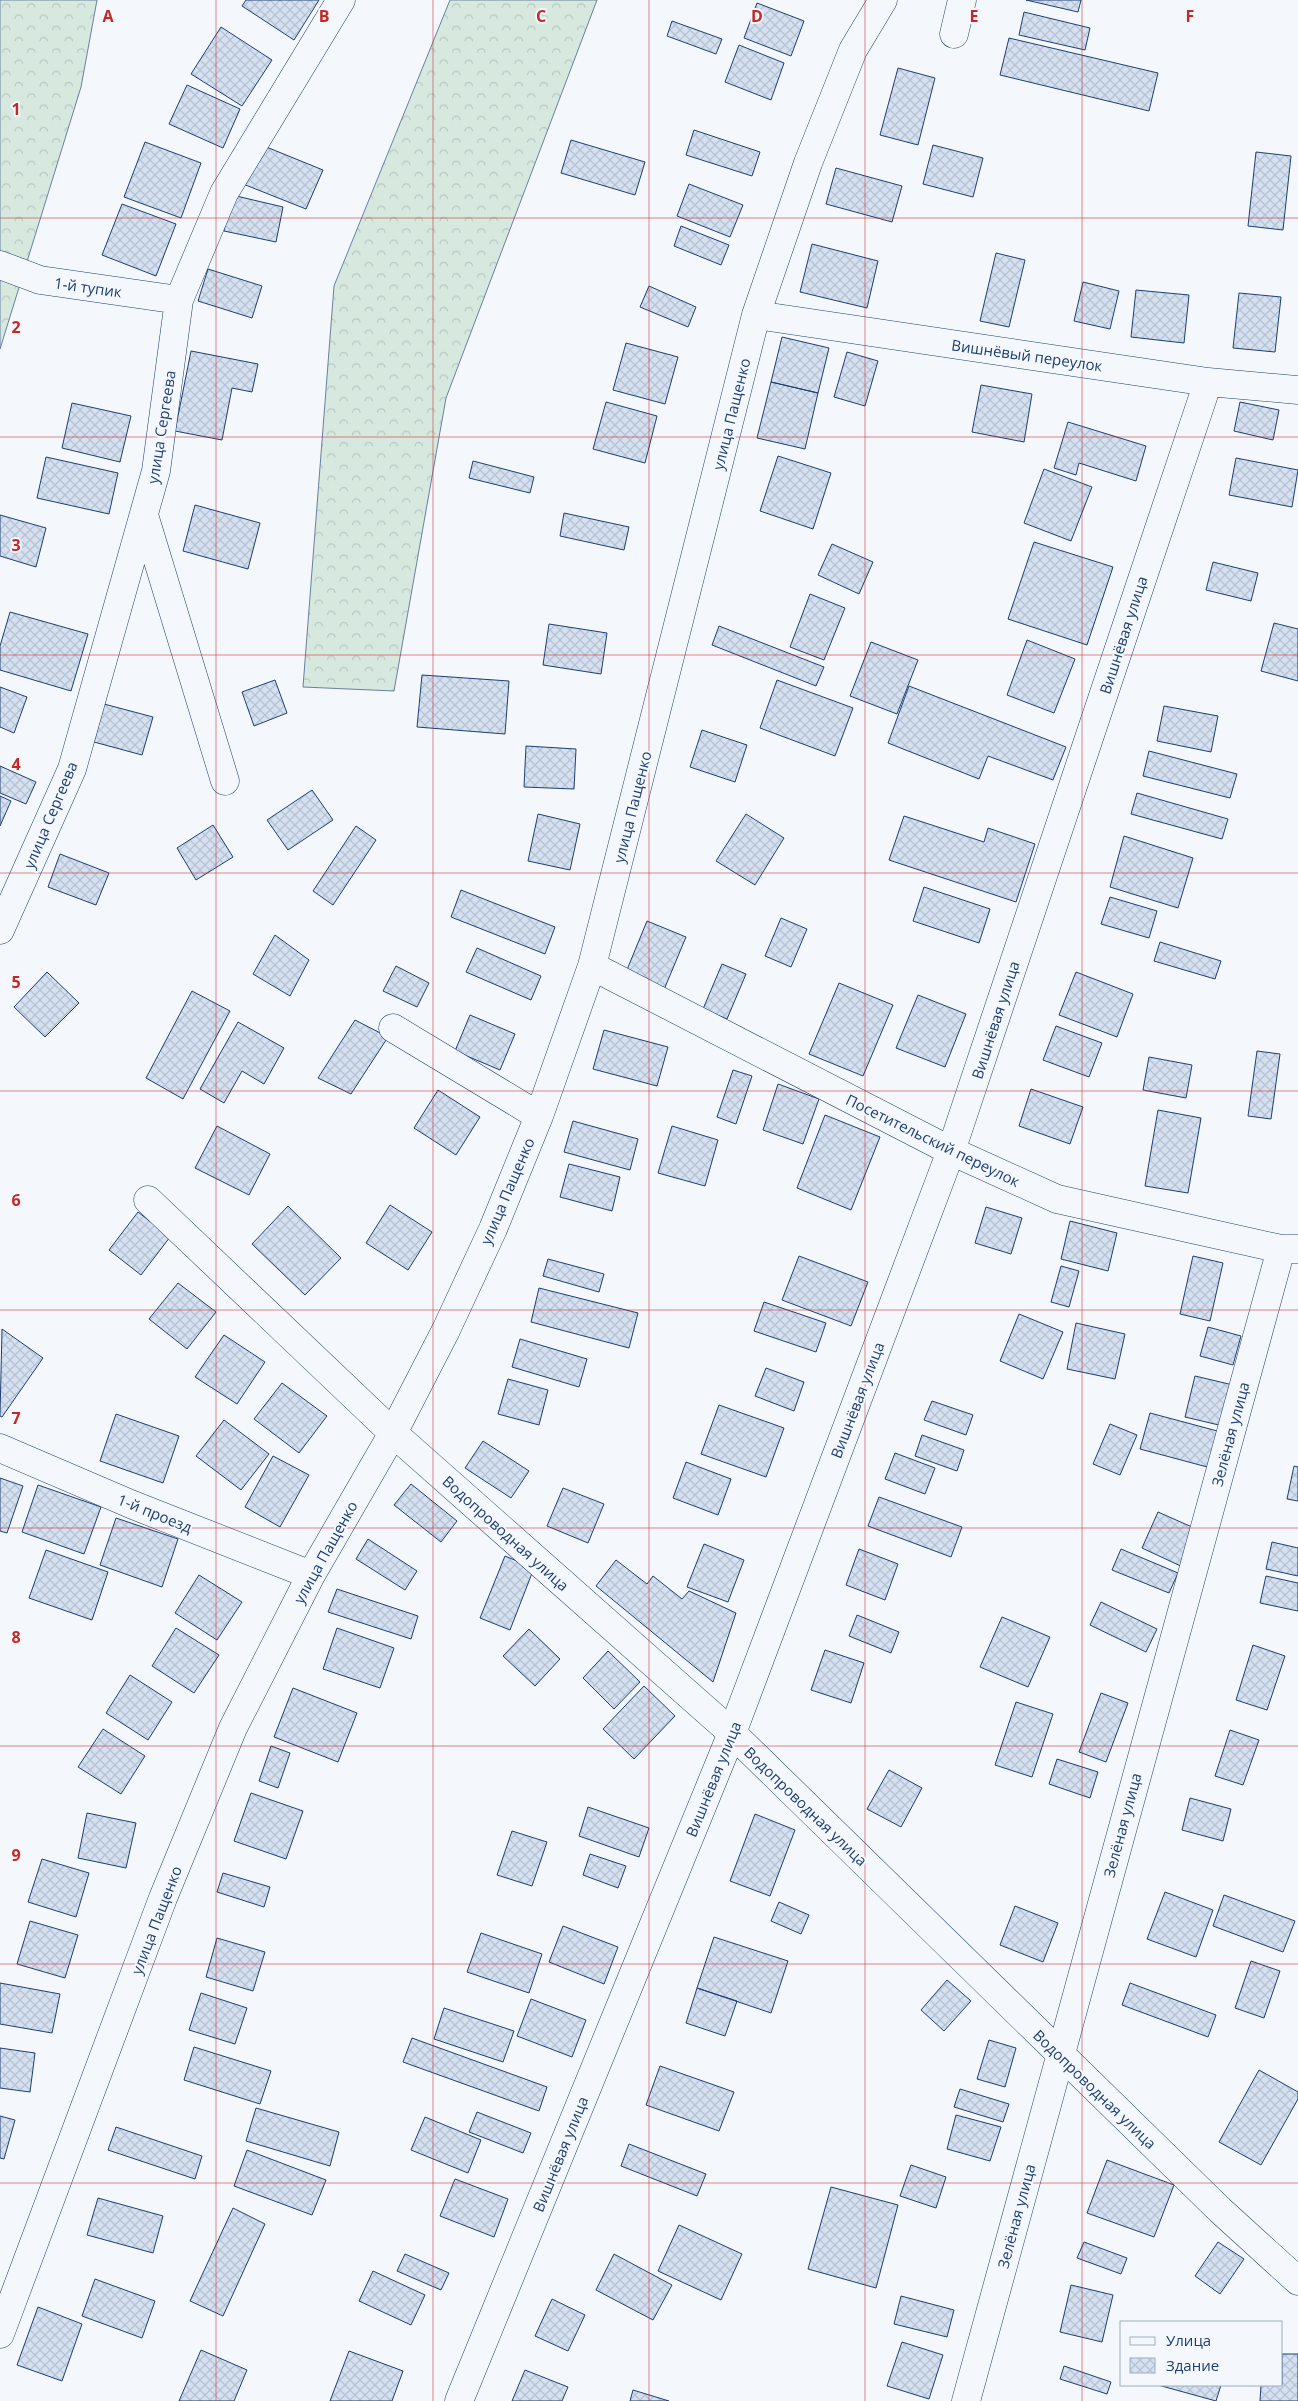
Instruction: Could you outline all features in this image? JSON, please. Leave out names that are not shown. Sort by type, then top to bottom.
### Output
[{"type":"street","name":"улица Сергеева","points":[[0,930],[72,769],[156,471],[179,300],[224,193],[341,0]]},
{"type":"street","name":"улица Пащенко","points":[[0,2334],[163,1898],[233,1728],[311,1575],[393,1433],[446,1330],[485,1246],[539,1116],[592,966],[756,315],[808,163],[853,50],[884,0]]},
{"type":"street","points":[[954,34],[962,0]]},
{"type":"street","name":"1-й тупик","points":[[0,265],[40,280],[179,300]]},
{"type":"street","name":"Вишнёвый переулок","points":[[756,315],[1208,382],[1298,390]]},
{"type":"street","name":"Вишнёвая улица","points":[[459,2401],[732,1733],[951,1151],[1208,382]]},
{"type":"street","points":[[144,515],[225,781]]},
{"type":"street","name":"Посетительский переулок","points":[[592,966],[951,1151],[1057,1199],[1289,1249]]},
{"type":"street","points":[[393,1028],[539,1116]]},
{"type":"street","name":"Водопроводная улица","points":[[148,1200],[393,1433],[732,1733],[1220,2210],[1298,2281]]},
{"type":"street","name":"Зелёная улица","points":[[966,2401],[1059,2054],[1289,1249]]},
{"type":"street","name":"1-й проезд","points":[[0,1448],[133,1505],[311,1575]]},
{"type":"green space","points":[[0,0],[97,0],[81,87],[0,349]]},
{"type":"green space","points":[[450,0],[597,0],[446,398],[394,691],[303,687],[334,286]]},
{"type":"building","points":[[246,0],[319,0],[294,40],[242,6]]},
{"type":"building","points":[[1026,0],[1081,0],[1078,12]]},
{"type":"building","points":[[757,3],[804,21],[791,56],[744,38]]},
{"type":"building","points":[[1024,12],[1090,28],[1085,50],[1019,35]]},
{"type":"building","points":[[672,21],[722,39],[716,54],[667,36]]},
{"type":"building","points":[[221,27],[272,60],[242,106],[191,74]]},
{"type":"building","points":[[1009,38],[1158,73],[1149,111],[1000,75]]},
{"type":"building","points":[[739,45],[784,63],[771,100],[725,82]]},
{"type":"building","points":[[898,68],[935,78],[918,145],[880,135]]},
{"type":"building","points":[[187,85],[240,109],[223,148],[169,124]]},
{"type":"building","points":[[694,130],[760,152],[752,176],[686,155]]},
{"type":"building","points":[[571,140],[645,162],[635,195],[561,173]]},
{"type":"building","points":[[145,142],[201,163],[181,218],[124,197]]},
{"type":"building","points":[[259,144],[323,170],[306,209],[243,184]]},
{"type":"building","points":[[933,145],[983,158],[973,197],[923,184]]},
{"type":"building","points":[[1256,152],[1291,156],[1283,230],[1248,226]]},
{"type":"building","points":[[836,168],[902,186],[892,222],[826,204]]},
{"type":"building","points":[[689,184],[743,205],[730,237],[677,216]]},
{"type":"building","points":[[232,195],[283,207],[276,242],[224,231]]},
{"type":"building","points":[[122,204],[176,224],[156,276],[102,255]]},
{"type":"building","points":[[681,226],[729,245],[721,265],[674,246]]},
{"type":"building","points":[[812,244],[878,261],[867,308],[800,292]]},
{"type":"building","points":[[996,253],[1025,260],[1009,327],[980,321]]},
{"type":"building","points":[[208,269],[262,286],[252,318],[198,301]]},
{"type":"building","points":[[1083,282],[1119,291],[1110,329],[1074,321]]},
{"type":"building","points":[[649,286],[696,307],[688,327],[640,307]]},
{"type":"building","points":[[1136,290],[1189,295],[1184,343],[1131,337]]},
{"type":"building","points":[[1239,293],[1281,297],[1275,352],[1233,348]]},
{"type":"building","points":[[782,337],[829,348],[818,393],[771,382]]},
{"type":"building","points":[[626,343],[678,357],[665,404],[613,390]]},
{"type":"building","points":[[191,351],[258,364],[252,392],[232,388],[222,440],[175,431]]},
{"type":"building","points":[[847,352],[878,361],[865,406],[834,397]]},
{"type":"building","points":[[771,382],[818,393],[805,449],[757,438]]},
{"type":"building","points":[[981,385],[1032,394],[1024,442],[972,432]]},
{"type":"building","points":[[606,402],[657,416],[645,463],[593,449]]},
{"type":"building","points":[[1240,402],[1279,410],[1273,440],[1234,431]]},
{"type":"building","points":[[72,403],[131,416],[120,462],[62,448]]},
{"type":"building","points":[[1068,422],[1146,446],[1136,481],[1079,463],[1076,475],[1054,468]]},
{"type":"building","points":[[778,456],[831,473],[813,529],[760,511]]},
{"type":"building","points":[[46,457],[118,473],[109,514],[37,498]]},
{"type":"building","points":[[1236,458],[1298,470],[1292,507],[1229,495]]},
{"type":"building","points":[[473,461],[534,477],[530,493],[469,478]]},
{"type":"building","points":[[1044,469],[1092,487],[1071,541],[1024,523]]},
{"type":"building","points":[[195,505],[260,523],[248,569],[183,551]]},
{"type":"building","points":[[564,513],[629,527],[624,550],[560,536]]},
{"type":"building","points":[[0,515],[46,528],[36,567],[0,556]]},
{"type":"building","points":[[1034,542],[1113,567],[1087,645],[1008,619]]},
{"type":"building","points":[[832,544],[873,562],[859,594],[818,575]]},
{"type":"building","points":[[1213,562],[1258,573],[1251,601],[1206,590]]},
{"type":"building","points":[[810,594],[845,608],[824,660],[790,647]]},
{"type":"building","points":[[10,612],[88,634],[71,691],[0,670],[0,646]]},
{"type":"building","points":[[1274,623],[1298,629],[1298,681],[1261,671]]},
{"type":"building","points":[[549,624],[607,633],[601,674],[543,665]]},
{"type":"building","points":[[719,626],[824,667],[816,686],[712,645]]},
{"type":"building","points":[[1027,640],[1075,659],[1054,713],[1007,695]]},
{"type":"building","points":[[871,642],[918,660],[897,714],[850,696]]},
{"type":"building","points":[[422,675],[509,681],[505,734],[417,727]]},
{"type":"building","points":[[275,680],[287,713],[254,726],[242,692]]},
{"type":"building","points":[[777,680],[853,708],[835,756],[760,728]]},
{"type":"building","points":[[909,686],[1066,747],[1053,780],[988,756],[979,779],[888,743]]},
{"type":"building","points":[[0,687],[27,697],[14,733],[0,727]]},
{"type":"building","points":[[104,704],[153,717],[142,755],[94,742]]},
{"type":"building","points":[[1164,706],[1218,716],[1211,752],[1157,741]]},
{"type":"building","points":[[702,730],[747,745],[735,782],[690,767]]},
{"type":"building","points":[[526,746],[576,749],[574,789],[524,787]]},
{"type":"building","points":[[1149,751],[1237,774],[1230,798],[1143,776]]},
{"type":"building","points":[[0,766],[36,782],[26,804],[0,793]]},
{"type":"building","points":[[312,790],[333,820],[288,850],[267,820]]},
{"type":"building","points":[[1137,793],[1228,819],[1222,839],[1131,814]]},
{"type":"building","points":[[0,796],[11,801],[0,826]]},
{"type":"building","points":[[538,814],[580,824],[570,870],[528,861]]},
{"type":"building","points":[[746,814],[784,838],[755,885],[716,861]]},
{"type":"building","points":[[904,816],[984,842],[988,828],[1035,844],[1016,902],[889,860]]},
{"type":"building","points":[[213,825],[233,857],[196,880],[177,848]]},
{"type":"building","points":[[356,826],[376,840],[333,905],[313,891]]},
{"type":"building","points":[[1124,836],[1193,858],[1178,908],[1110,887]]},
{"type":"building","points":[[60,854],[109,873],[96,905],[48,887]]},
{"type":"building","points":[[924,887],[990,909],[979,943],[913,921]]},
{"type":"building","points":[[461,890],[555,927],[545,954],[451,917]]},
{"type":"building","points":[[1110,897],[1157,911],[1149,938],[1101,924]]},
{"type":"building","points":[[781,918],[807,929],[791,967],[765,956]]},
{"type":"building","points":[[647,921],[686,937],[663,992],[624,977]]},
{"type":"building","points":[[275,935],[309,960],[290,996],[253,974]]},
{"type":"building","points":[[1160,942],[1221,961],[1215,979],[1154,961]]},
{"type":"building","points":[[477,948],[541,976],[531,1000],[466,972]]},
{"type":"building","points":[[722,964],[746,974],[727,1019],[703,1009]]},
{"type":"building","points":[[396,966],[429,983],[417,1007],[383,991]]},
{"type":"building","points":[[47,972],[79,1003],[45,1037],[14,1007]]},
{"type":"building","points":[[1076,972],[1133,994],[1117,1037],[1059,1015]]},
{"type":"building","points":[[839,983],[893,1005],[863,1076],[809,1054]]},
{"type":"building","points":[[192,991],[230,1011],[183,1099],[146,1078]]},
{"type":"building","points":[[918,995],[966,1014],[945,1067],[896,1048]]},
{"type":"building","points":[[470,1015],[515,1034],[500,1070],[455,1051]]},
{"type":"building","points":[[355,1020],[388,1037],[351,1094],[318,1078]]},
{"type":"building","points":[[238,1022],[284,1048],[264,1084],[242,1071],[224,1103],[200,1089]]},
{"type":"building","points":[[1056,1026],[1102,1043],[1089,1077],[1043,1060]]},
{"type":"building","points":[[604,1030],[668,1047],[657,1086],[593,1069]]},
{"type":"building","points":[[1257,1051],[1280,1054],[1271,1119],[1248,1116]]},
{"type":"building","points":[[1149,1057],[1192,1065],[1186,1098],[1143,1090]]},
{"type":"building","points":[[733,1070],[752,1076],[736,1124],[717,1117]]},
{"type":"building","points":[[778,1084],[819,1099],[803,1144],[763,1130]]},
{"type":"building","points":[[1031,1089],[1083,1107],[1070,1144],[1019,1126]]},
{"type":"building","points":[[438,1090],[480,1117],[456,1155],[414,1128]]},
{"type":"building","points":[[1158,1110],[1201,1118],[1188,1193],[1145,1186]]},
{"type":"building","points":[[825,1115],[880,1137],[851,1210],[797,1188]]},
{"type":"building","points":[[573,1121],[638,1139],[630,1170],[564,1152]]},
{"type":"building","points":[[217,1126],[270,1154],[249,1195],[195,1168]]},
{"type":"building","points":[[672,1126],[718,1140],[705,1186],[658,1173]]},
{"type":"building","points":[[569,1164],[620,1177],[612,1211],[560,1197]]},
{"type":"building","points":[[390,1205],[432,1232],[408,1270],[366,1243]]},
{"type":"building","points":[[288,1206],[341,1258],[305,1295],[252,1244]]},
{"type":"building","points":[[986,1207],[1022,1218],[1011,1254],[975,1243]]},
{"type":"building","points":[[138,1212],[170,1237],[141,1275],[109,1250]]},
{"type":"building","points":[[1070,1221],[1117,1233],[1108,1271],[1061,1259]]},
{"type":"building","points":[[799,1256],[868,1282],[851,1326],[782,1300]]},
{"type":"building","points":[[1193,1256],[1223,1263],[1210,1321],[1180,1314]]},
{"type":"building","points":[[548,1259],[604,1274],[599,1292],[543,1276]]},
{"type":"building","points":[[1061,1266],[1079,1271],[1069,1307],[1051,1302]]},
{"type":"building","points":[[178,1283],[216,1312],[187,1349],[149,1319]]},
{"type":"building","points":[[539,1288],[638,1313],[629,1348],[531,1322]]},
{"type":"building","points":[[764,1302],[826,1323],[816,1352],[754,1331]]},
{"type":"building","points":[[1019,1314],[1063,1332],[1043,1379],[1000,1361]]},
{"type":"building","points":[[1076,1323],[1125,1334],[1115,1379],[1067,1369]]},
{"type":"building","points":[[1208,1327],[1241,1336],[1233,1365],[1200,1356]]},
{"type":"building","points":[[2,1329],[43,1358],[2,1417],[0,1416]]},
{"type":"building","points":[[224,1335],[265,1362],[237,1404],[195,1377]]},
{"type":"building","points":[[520,1339],[587,1359],[579,1387],[512,1367]]},
{"type":"building","points":[[766,1368],[804,1382],[794,1411],[755,1396]]},
{"type":"building","points":[[1195,1376],[1233,1385],[1223,1426],[1185,1417]]},
{"type":"building","points":[[508,1379],[548,1390],[539,1425],[498,1414]]},
{"type":"building","points":[[282,1383],[327,1416],[299,1453],[254,1419]]},
{"type":"building","points":[[932,1401],[973,1415],[966,1435],[924,1420]]},
{"type":"building","points":[[719,1405],[784,1428],[766,1477],[701,1454]]},
{"type":"building","points":[[1150,1413],[1221,1432],[1211,1468],[1140,1449]]},
{"type":"building","points":[[116,1414],[179,1436],[163,1483],[100,1461]]},
{"type":"building","points":[[224,1420],[269,1454],[241,1490],[196,1456]]},
{"type":"building","points":[[1110,1424],[1137,1435],[1120,1475],[1093,1464]]},
{"type":"building","points":[[922,1435],[964,1450],[957,1471],[915,1456]]},
{"type":"building","points":[[483,1441],[529,1471],[511,1498],[465,1468]]},
{"type":"building","points":[[895,1453],[935,1468],[925,1494],[885,1479]]},
{"type":"building","points":[[273,1456],[309,1475],[280,1527],[245,1507]]},
{"type":"building","points":[[686,1462],[731,1479],[718,1515],[673,1498]]},
{"type":"building","points":[[1294,1466],[1298,1467],[1298,1501],[1287,1499]]},
{"type":"building","points":[[0,1478],[23,1486],[7,1533],[0,1531]]},
{"type":"building","points":[[411,1484],[457,1521],[441,1542],[394,1505]]},
{"type":"building","points":[[38,1485],[101,1507],[84,1554],[22,1532]]},
{"type":"building","points":[[563,1488],[604,1504],[588,1543],[547,1526]]},
{"type":"building","points":[[879,1497],[962,1527],[951,1557],[868,1526]]},
{"type":"building","points":[[1158,1512],[1201,1531],[1185,1568],[1142,1548]]},
{"type":"building","points":[[116,1518],[178,1539],[162,1587],[100,1565]]},
{"type":"building","points":[[368,1539],[417,1571],[405,1590],[356,1559]]},
{"type":"building","points":[[1272,1542],[1298,1548],[1298,1576],[1266,1569]]},
{"type":"building","points":[[704,1544],[744,1560],[728,1602],[687,1587]]},
{"type":"building","points":[[859,1549],[898,1564],[885,1600],[846,1585]]},
{"type":"building","points":[[1121,1549],[1178,1573],[1169,1593],[1112,1570]]},
{"type":"building","points":[[46,1550],[108,1572],[92,1620],[29,1598]]},
{"type":"building","points":[[505,1556],[534,1568],[510,1630],[480,1618]]},
{"type":"building","points":[[616,1560],[647,1584],[653,1576],[682,1599],[689,1591],[736,1613],[713,1682],[596,1586]]},
{"type":"building","points":[[199,1575],[242,1602],[217,1640],[175,1613]]},
{"type":"building","points":[[1266,1576],[1298,1583],[1298,1611],[1260,1603]]},
{"type":"building","points":[[337,1589],[418,1616],[411,1639],[328,1612]]},
{"type":"building","points":[[1101,1602],[1157,1629],[1146,1652],[1090,1625]]},
{"type":"building","points":[[857,1615],[899,1632],[891,1653],[849,1636]]},
{"type":"building","points":[[1002,1617],[1050,1637],[1028,1687],[980,1667]]},
{"type":"building","points":[[176,1628],[219,1655],[194,1693],[152,1666]]},
{"type":"building","points":[[337,1628],[394,1648],[380,1688],[323,1669]]},
{"type":"building","points":[[529,1629],[560,1659],[535,1686],[503,1656]]},
{"type":"building","points":[[1253,1645],[1285,1656],[1267,1710],[1236,1700]]},
{"type":"building","points":[[825,1650],[864,1663],[851,1703],[811,1690]]},
{"type":"building","points":[[608,1651],[640,1682],[614,1709],[583,1678]]},
{"type":"building","points":[[130,1675],[172,1702],[148,1740],[106,1713]]},
{"type":"building","points":[[644,1686],[675,1716],[634,1759],[603,1729]]},
{"type":"building","points":[[293,1688],[357,1713],[338,1762],[274,1737]]},
{"type":"building","points":[[1101,1693],[1128,1703],[1106,1762],[1079,1752]]},
{"type":"building","points":[[1016,1702],[1053,1714],[1032,1777],[995,1765]]},
{"type":"building","points":[[103,1729],[145,1756],[121,1794],[78,1767]]},
{"type":"building","points":[[1230,1730],[1259,1740],[1243,1785],[1215,1776]]},
{"type":"building","points":[[271,1746],[290,1753],[278,1788],[259,1781]]},
{"type":"building","points":[[1057,1759],[1098,1772],[1090,1798],[1049,1784]]},
{"type":"building","points":[[889,1770],[922,1788],[901,1827],[867,1809]]},
{"type":"building","points":[[251,1793],[303,1811],[286,1859],[234,1841]]},
{"type":"building","points":[[1190,1798],[1231,1809],[1223,1841],[1182,1830]]},
{"type":"building","points":[[588,1807],[649,1828],[639,1857],[579,1836]]},
{"type":"building","points":[[87,1813],[136,1823],[126,1868],[78,1858]]},
{"type":"building","points":[[755,1814],[795,1830],[770,1896],[730,1881]]},
{"type":"building","points":[[512,1831],[547,1842],[532,1886],[497,1875]]},
{"type":"building","points":[[590,1854],[626,1866],[618,1888],[583,1875]]},
{"type":"building","points":[[42,1859],[89,1873],[76,1917],[28,1902]]},
{"type":"building","points":[[223,1873],[270,1887],[264,1907],[217,1892]]},
{"type":"building","points":[[1165,1892],[1213,1910],[1196,1957],[1147,1939]]},
{"type":"building","points":[[1224,1895],[1295,1921],[1283,1952],[1213,1926]]},
{"type":"building","points":[[779,1902],[809,1915],[801,1934],[771,1921]]},
{"type":"building","points":[[1015,1906],[1058,1923],[1043,1962],[1000,1945]]},
{"type":"building","points":[[30,1921],[78,1935],[65,1978],[17,1964]]},
{"type":"building","points":[[563,1926],[618,1947],[604,1984],[549,1962]]},
{"type":"building","points":[[481,1933],[542,1954],[529,1993],[467,1972]]},
{"type":"building","points":[[714,1937],[788,1961],[771,2013],[697,1988]]},
{"type":"building","points":[[217,1938],[265,1952],[253,1991],[206,1977]]},
{"type":"building","points":[[1251,1961],[1280,1971],[1264,2018],[1235,2008]]},
{"type":"building","points":[[947,1980],[971,2001],[944,2031],[921,2010]]},
{"type":"building","points":[[0,1983],[60,1994],[52,2033],[0,2024]]},
{"type":"building","points":[[1130,1983],[1216,2015],[1208,2037],[1122,2005]]},
{"type":"building","points":[[697,1988],[737,2001],[725,2036],[686,2023]]},
{"type":"building","points":[[201,1993],[247,2008],[235,2044],[189,2030]]},
{"type":"building","points":[[531,1999],[586,2020],[572,2057],[517,2036]]},
{"type":"building","points":[[444,2008],[514,2031],[503,2062],[434,2039]]},
{"type":"building","points":[[412,2038],[547,2087],[539,2111],[403,2062]]},
{"type":"building","points":[[989,2040],[1016,2048],[1005,2087],[977,2079]]},
{"type":"building","points":[[194,2047],[271,2071],[260,2104],[184,2080]]},
{"type":"building","points":[[0,2048],[35,2053],[30,2092],[0,2088]]},
{"type":"building","points":[[660,2066],[734,2092],[719,2131],[646,2105]]},
{"type":"building","points":[[1259,2070],[1298,2092],[1298,2099],[1261,2165],[1219,2142]]},
{"type":"building","points":[[960,2089],[1009,2104],[1003,2122],[954,2107]]},
{"type":"building","points":[[256,2108],[339,2132],[330,2166],[246,2141]]},
{"type":"building","points":[[477,2112],[531,2133],[523,2153],[469,2132]]},
{"type":"building","points":[[956,2115],[1001,2127],[990,2161],[947,2149]]},
{"type":"building","points":[[0,2116],[15,2120],[4,2159],[0,2158]]},
{"type":"building","points":[[425,2117],[481,2140],[468,2173],[411,2150]]},
{"type":"building","points":[[116,2127],[202,2156],[195,2179],[108,2150]]},
{"type":"building","points":[[629,2144],[706,2174],[697,2196],[621,2166]]},
{"type":"building","points":[[247,2150],[326,2180],[312,2215],[234,2186]]},
{"type":"building","points":[[1107,2160],[1174,2185],[1154,2237],[1087,2213]]},
{"type":"building","points":[[911,2165],[946,2177],[936,2208],[900,2196]]},
{"type":"building","points":[[455,2179],[508,2199],[494,2237],[440,2216]]},
{"type":"building","points":[[831,2187],[898,2205],[876,2288],[808,2269]]},
{"type":"building","points":[[98,2198],[163,2216],[153,2253],[87,2235]]},
{"type":"building","points":[[233,2208],[265,2224],[223,2316],[190,2301]]},
{"type":"building","points":[[679,2225],[742,2254],[721,2300],[658,2271]]},
{"type":"building","points":[[1084,2242],[1127,2258],[1121,2274],[1077,2258]]},
{"type":"building","points":[[1218,2242],[1244,2259],[1220,2294],[1195,2276]]},
{"type":"building","points":[[405,2254],[449,2273],[441,2290],[397,2271]]},
{"type":"building","points":[[614,2254],[672,2285],[653,2320],[596,2290]]},
{"type":"building","points":[[373,2271],[425,2295],[411,2325],[359,2301]]},
{"type":"building","points":[[95,2279],[155,2301],[142,2338],[82,2316]]},
{"type":"building","points":[[1071,2285],[1113,2295],[1102,2342],[1060,2332]]},
{"type":"building","points":[[901,2296],[954,2310],[947,2337],[894,2324]]},
{"type":"building","points":[[552,2299],[585,2315],[568,2351],[535,2336]]},
{"type":"building","points":[[38,2307],[82,2324],[62,2381],[17,2365]]},
{"type":"building","points":[[902,2342],[943,2355],[929,2399],[887,2386]]},
{"type":"building","points":[[201,2350],[247,2370],[234,2401],[179,2401]]},
{"type":"building","points":[[349,2351],[403,2371],[392,2401],[330,2401]]},
{"type":"building","points":[[1283,2354],[1298,2354],[1298,2401],[1260,2401],[1261,2386],[1283,2386]]},
{"type":"building","points":[[1064,2366],[1111,2382],[1107,2394],[1060,2379]]},
{"type":"building","points":[[525,2370],[568,2387],[562,2401],[512,2401]]},
{"type":"building","points":[[1162,2386],[1221,2386],[1216,2401]]},
{"type":"building","points":[[633,2390],[669,2401],[630,2401]]}]
